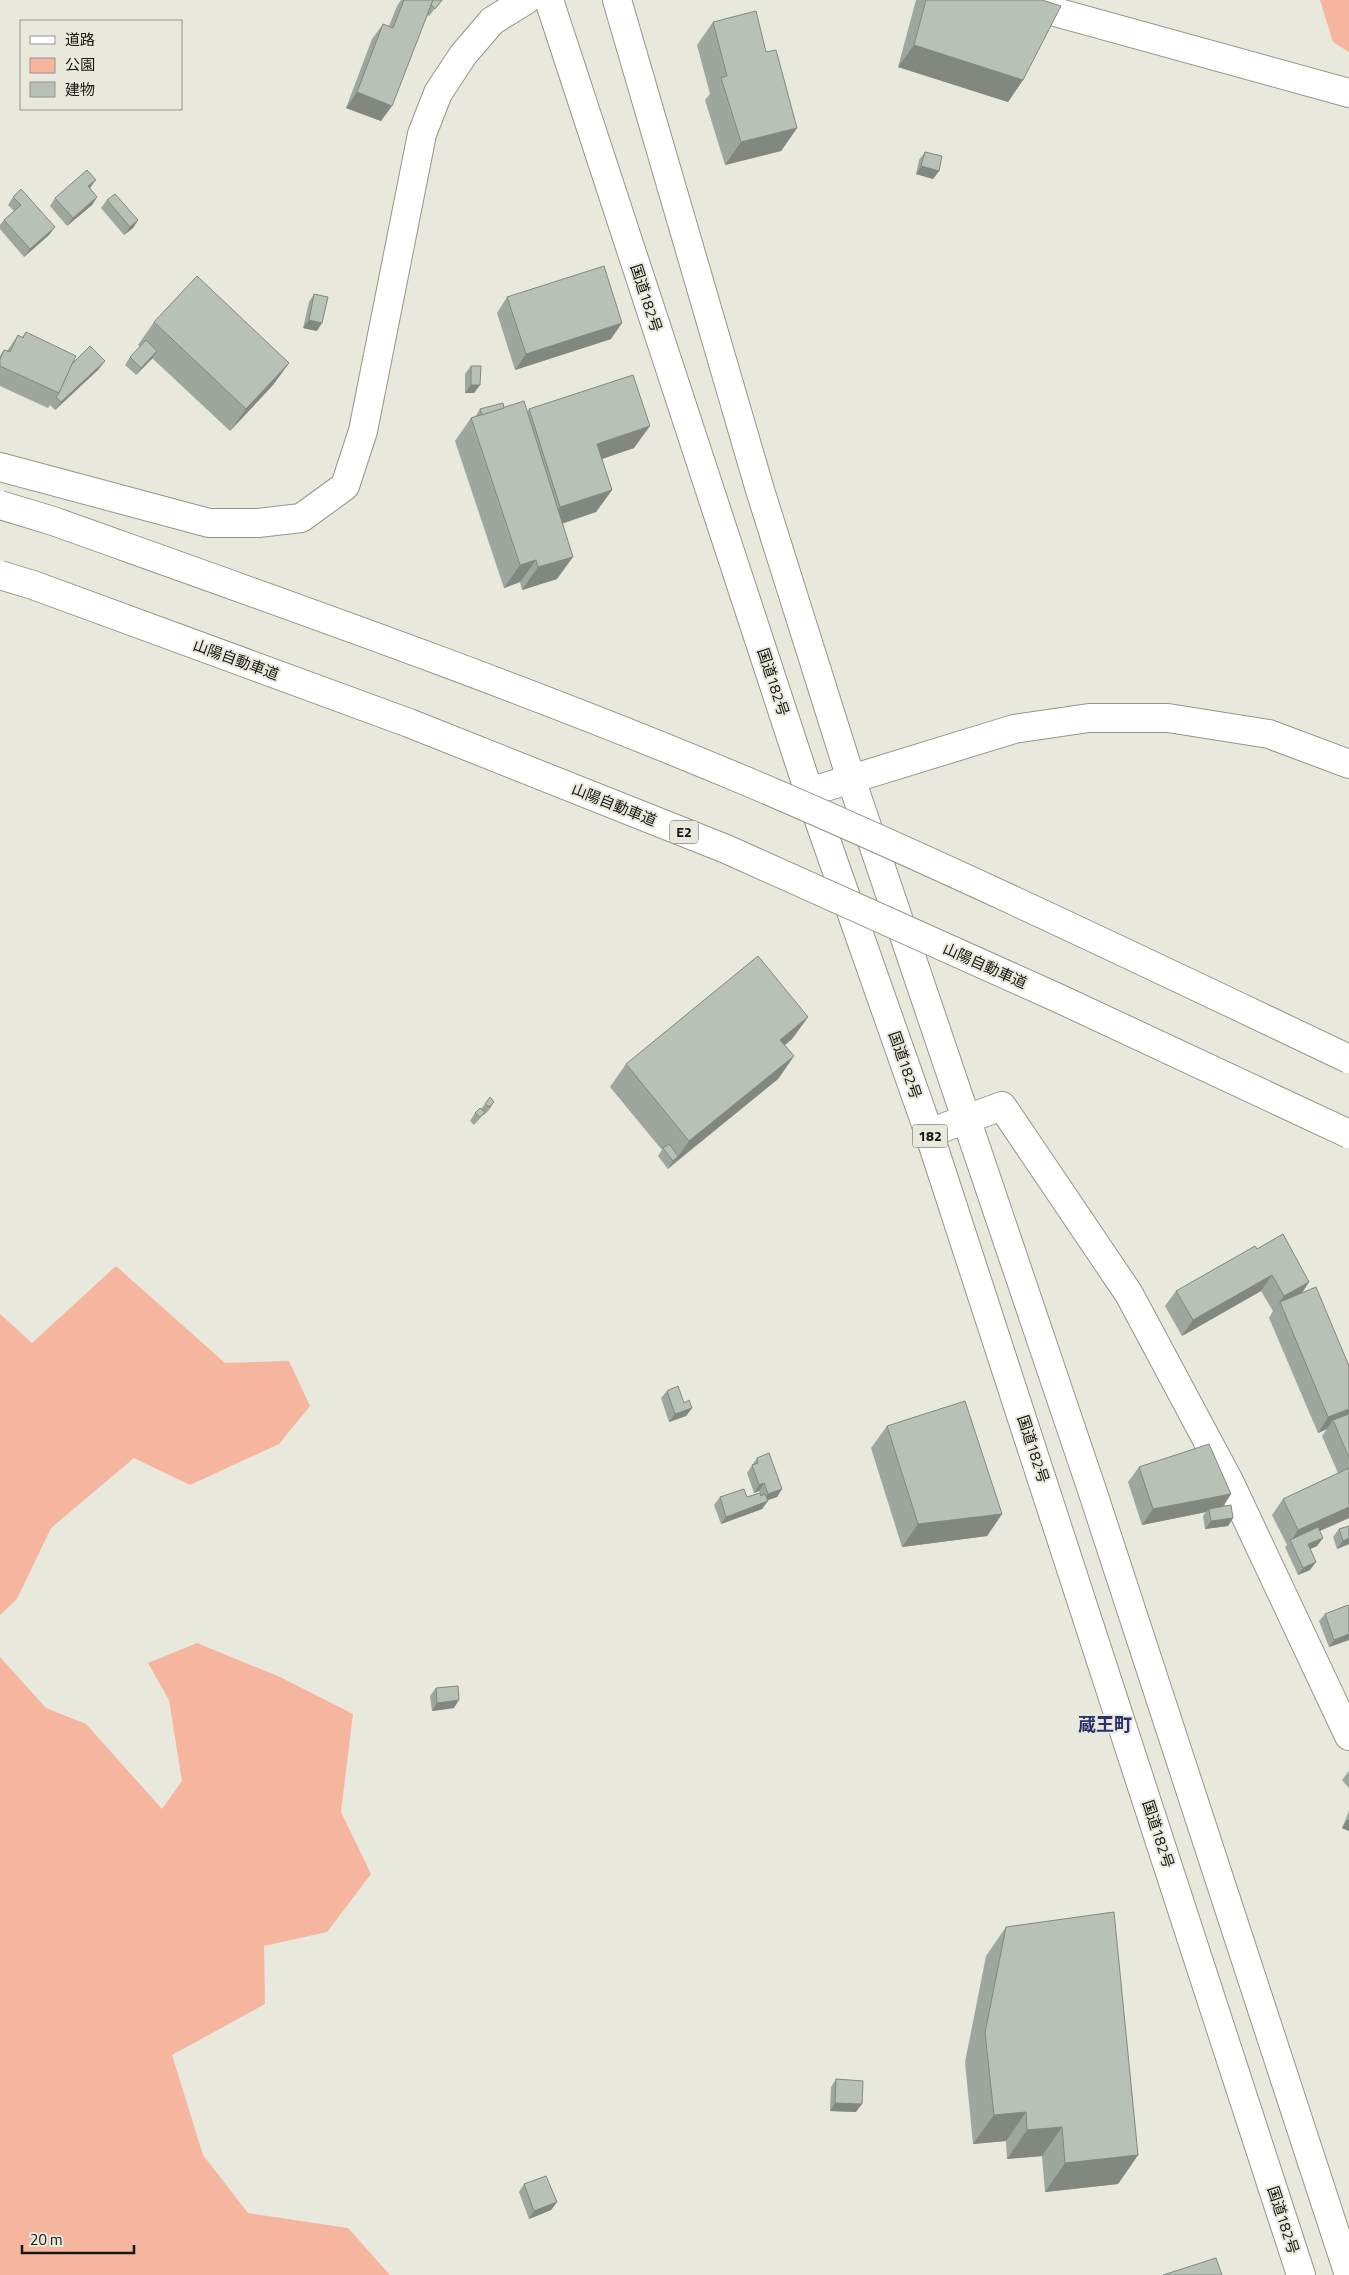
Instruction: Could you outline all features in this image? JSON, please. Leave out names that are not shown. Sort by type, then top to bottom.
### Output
[{"type":"main road","points":[[0,468],[209,523],[258,523],[301,518],[345,486],[363,431],[422,134],[438,94],[463,55],[492,21],[526,0]]},
{"type":"main road","name":"国道182号","points":[[549,0],[809,792],[929,1133],[1301,2275]]},
{"type":"main road","name":"182","points":[[617,0],[760,490],[851,778],[1092,1490],[1349,2275]]},
{"type":"main road","points":[[1012,0],[1349,93]]},
{"type":"main road","points":[[0,506],[53,521],[434,657],[753,784],[1087,934],[1349,1059]]},
{"type":"main road","name":"山陽自動車道","points":[[0,575],[33,585],[409,723],[726,849],[1058,998],[1349,1134]]},
{"type":"main road","points":[[809,792],[1014,729],[1089,718],[1168,718],[1269,734],[1349,764]]},
{"type":"main road","points":[[929,1133],[1002,1106],[1130,1294],[1229,1481],[1349,1736]]},
{"type":"green space","points":[[1320,0],[1349,0],[1349,52],[1333,42]]},
{"type":"green space","points":[[116,1266],[225,1363],[289,1361],[310,1406],[279,1444],[190,1485],[134,1458],[51,1528],[17,1599],[0,1615],[0,1314],[32,1343]]},
{"type":"green space","points":[[197,1643],[280,1677],[353,1714],[341,1812],[371,1874],[327,1932],[264,1946],[265,2004],[172,2055],[203,2155],[248,2213],[348,2228],[390,2275],[0,2275],[0,1657],[46,1708],[86,1724],[162,1809],[182,1781],[169,1700],[148,1663]]},
{"type":"building","points":[[404,0],[433,0],[392,106],[357,92],[383,24],[393,28]]},
{"type":"building","points":[[433,0],[442,0],[435,9],[431,5]]},
{"type":"building","points":[[926,0],[1042,0],[1061,6],[1023,80],[914,45]]},
{"type":"building","points":[[756,11],[766,52],[776,50],[797,128],[741,142],[721,78],[727,76],[713,22]]},
{"type":"building","points":[[925,152],[942,156],[939,171],[921,166]]},
{"type":"building","points":[[87,170],[96,180],[88,186],[97,197],[73,218],[55,198]]},
{"type":"building","points":[[21,189],[55,227],[30,249],[4,220],[21,205],[13,197]]},
{"type":"building","points":[[115,194],[138,220],[130,227],[107,200]]},
{"type":"building","points":[[604,266],[622,323],[526,354],[507,297]]},
{"type":"building","points":[[197,276],[289,363],[246,409],[154,322]]},
{"type":"building","points":[[314,294],[328,297],[322,323],[309,320]]},
{"type":"building","points":[[26,332],[76,356],[59,393],[0,366],[0,359],[4,350],[10,352],[18,335],[23,338]]},
{"type":"building","points":[[146,340],[157,351],[141,368],[130,357]]},
{"type":"building","points":[[90,346],[105,361],[61,402],[56,397],[72,364]]},
{"type":"building","points":[[471,366],[481,366],[480,385],[471,385]]},
{"type":"building","points":[[633,375],[650,426],[597,444],[612,490],[560,507],[529,409]]},
{"type":"building","points":[[524,401],[573,557],[538,567],[536,560],[520,565],[471,418]]},
{"type":"building","points":[[503,403],[504,408],[482,415],[480,409]]},
{"type":"building","points":[[758,956],[808,1017],[780,1040],[794,1056],[689,1141],[626,1064]]},
{"type":"building","points":[[490,1097],[494,1102],[489,1107],[485,1104]]},
{"type":"building","points":[[480,1108],[485,1112],[480,1117],[475,1113]]},
{"type":"building","points":[[669,1144],[678,1156],[673,1161],[663,1148]]},
{"type":"building","points":[[1283,1234],[1309,1282],[1284,1296],[1272,1275],[1193,1320],[1176,1291],[1255,1246],[1257,1249]]},
{"type":"building","points":[[1316,1287],[1349,1366],[1349,1409],[1328,1417],[1280,1302]]},
{"type":"building","points":[[678,1386],[684,1403],[689,1400],[692,1408],[675,1414],[667,1391]]},
{"type":"building","points":[[965,1401],[1002,1514],[918,1524],[887,1426]]},
{"type":"building","points":[[1349,1414],[1349,1458],[1333,1420]]},
{"type":"building","points":[[1209,1444],[1231,1494],[1153,1509],[1139,1467]]},
{"type":"building","points":[[769,1453],[782,1489],[768,1494],[764,1483],[759,1485],[752,1465],[758,1463],[757,1458]]},
{"type":"building","points":[[1349,1468],[1349,1507],[1298,1530],[1283,1499]]},
{"type":"building","points":[[744,1489],[747,1497],[760,1493],[761,1496],[765,1494],[768,1501],[726,1517],[720,1497]]},
{"type":"building","points":[[1231,1505],[1233,1518],[1211,1521],[1209,1509]]},
{"type":"building","points":[[1349,1526],[1349,1538],[1343,1541],[1339,1529]]},
{"type":"building","points":[[1318,1527],[1323,1538],[1308,1544],[1316,1562],[1303,1568],[1290,1540]]},
{"type":"building","points":[[1348,1605],[1349,1634],[1334,1640],[1325,1614]]},
{"type":"building","points":[[458,1686],[459,1700],[437,1703],[436,1688]]},
{"type":"building","points":[[1114,1912],[1138,2155],[1065,2163],[1062,2127],[1027,2130],[1026,2112],[994,2115],[985,2033],[1006,1927]]},
{"type":"building","points":[[836,2079],[863,2081],[862,2104],[835,2103]]},
{"type":"building","points":[[546,2176],[557,2202],[534,2211],[524,2184]]},
{"type":"building","points":[[1216,2258],[1222,2275],[1163,2275]]},
{"type":"district","name":"蔵王町","points":[[1105,1725]]}]
